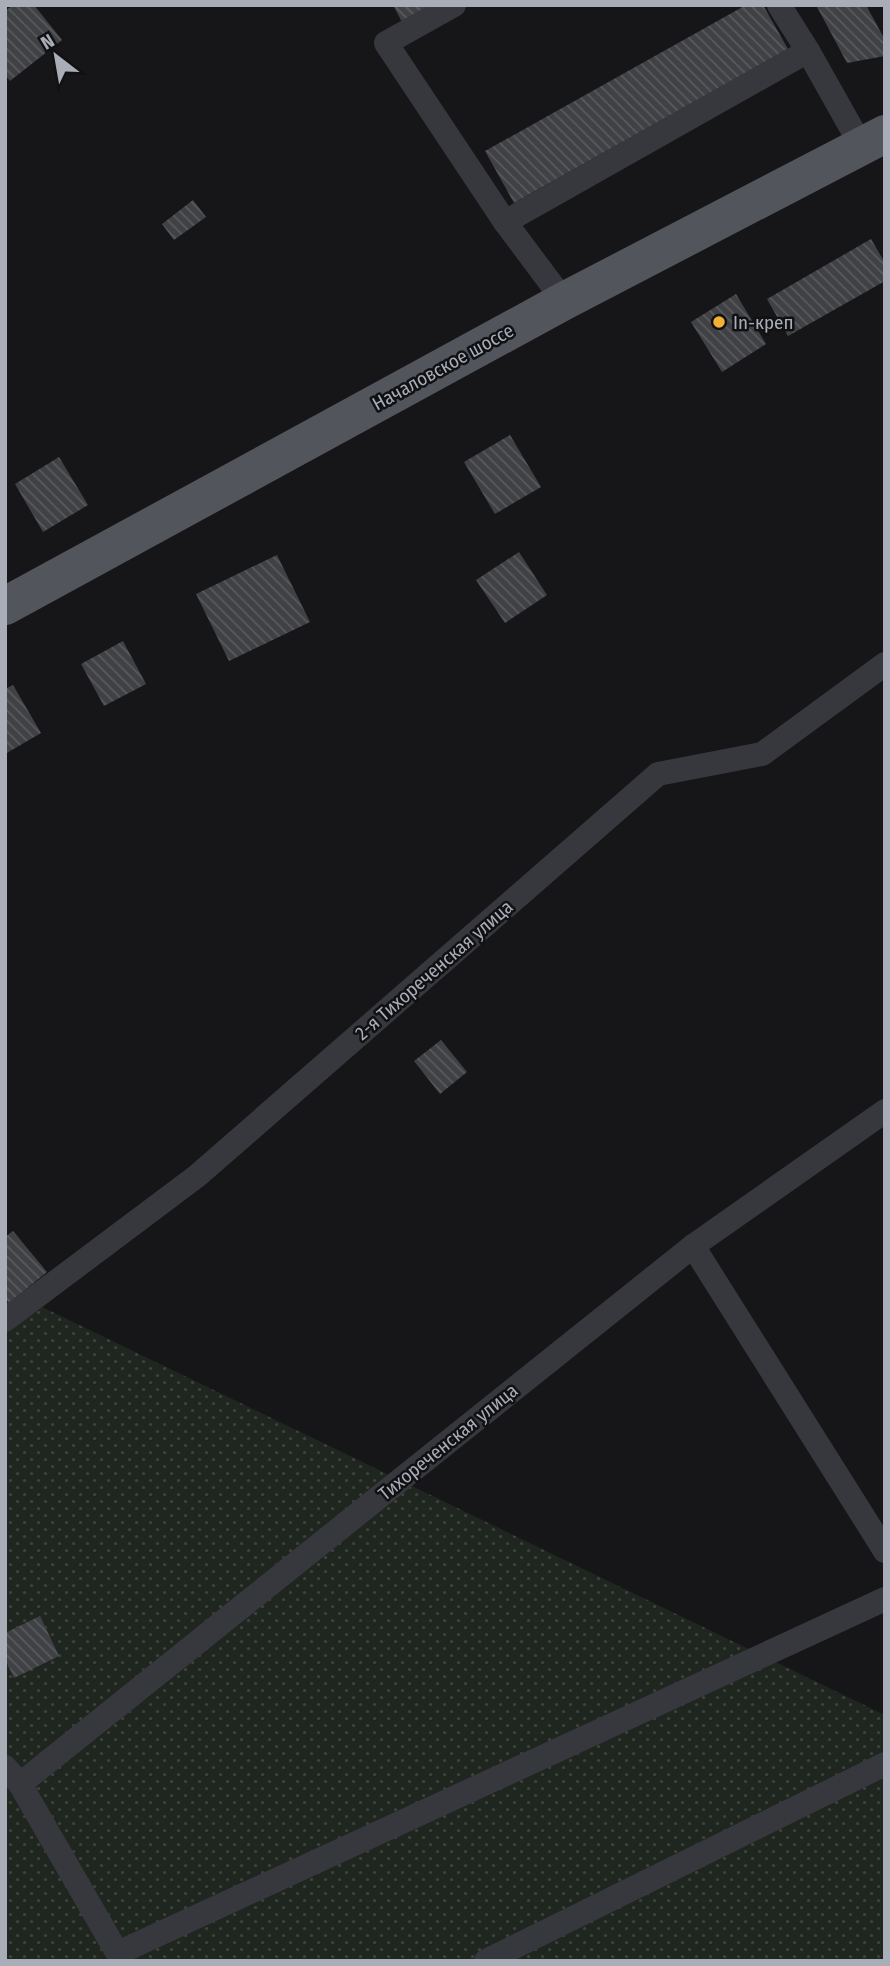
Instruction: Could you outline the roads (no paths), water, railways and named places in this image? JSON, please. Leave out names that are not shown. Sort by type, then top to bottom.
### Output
[{"type":"main road","name":"Началовское шоссе","points":[[5,606],[564,301],[873,141]]},
{"type":"street","points":[[454,5],[386,43],[505,222],[564,301]]},
{"type":"street","points":[[779,5],[808,51],[873,141]]},
{"type":"street","points":[[505,222],[808,51]]},
{"type":"street","name":"2-я Тихореченская улица","points":[[5,1320],[197,1176],[658,775],[762,754],[885,664]]},
{"type":"street","name":"Тихореченская улица","points":[[13,1776],[693,1247],[885,1111]]},
{"type":"street","points":[[693,1247],[885,1551]]},
{"type":"street","points":[[13,1776],[120,1957],[885,1599]]},
{"type":"street","points":[[486,1961],[885,1764]]},
{"type":"place","name":"In-креп","points":[[719,322]]}]
